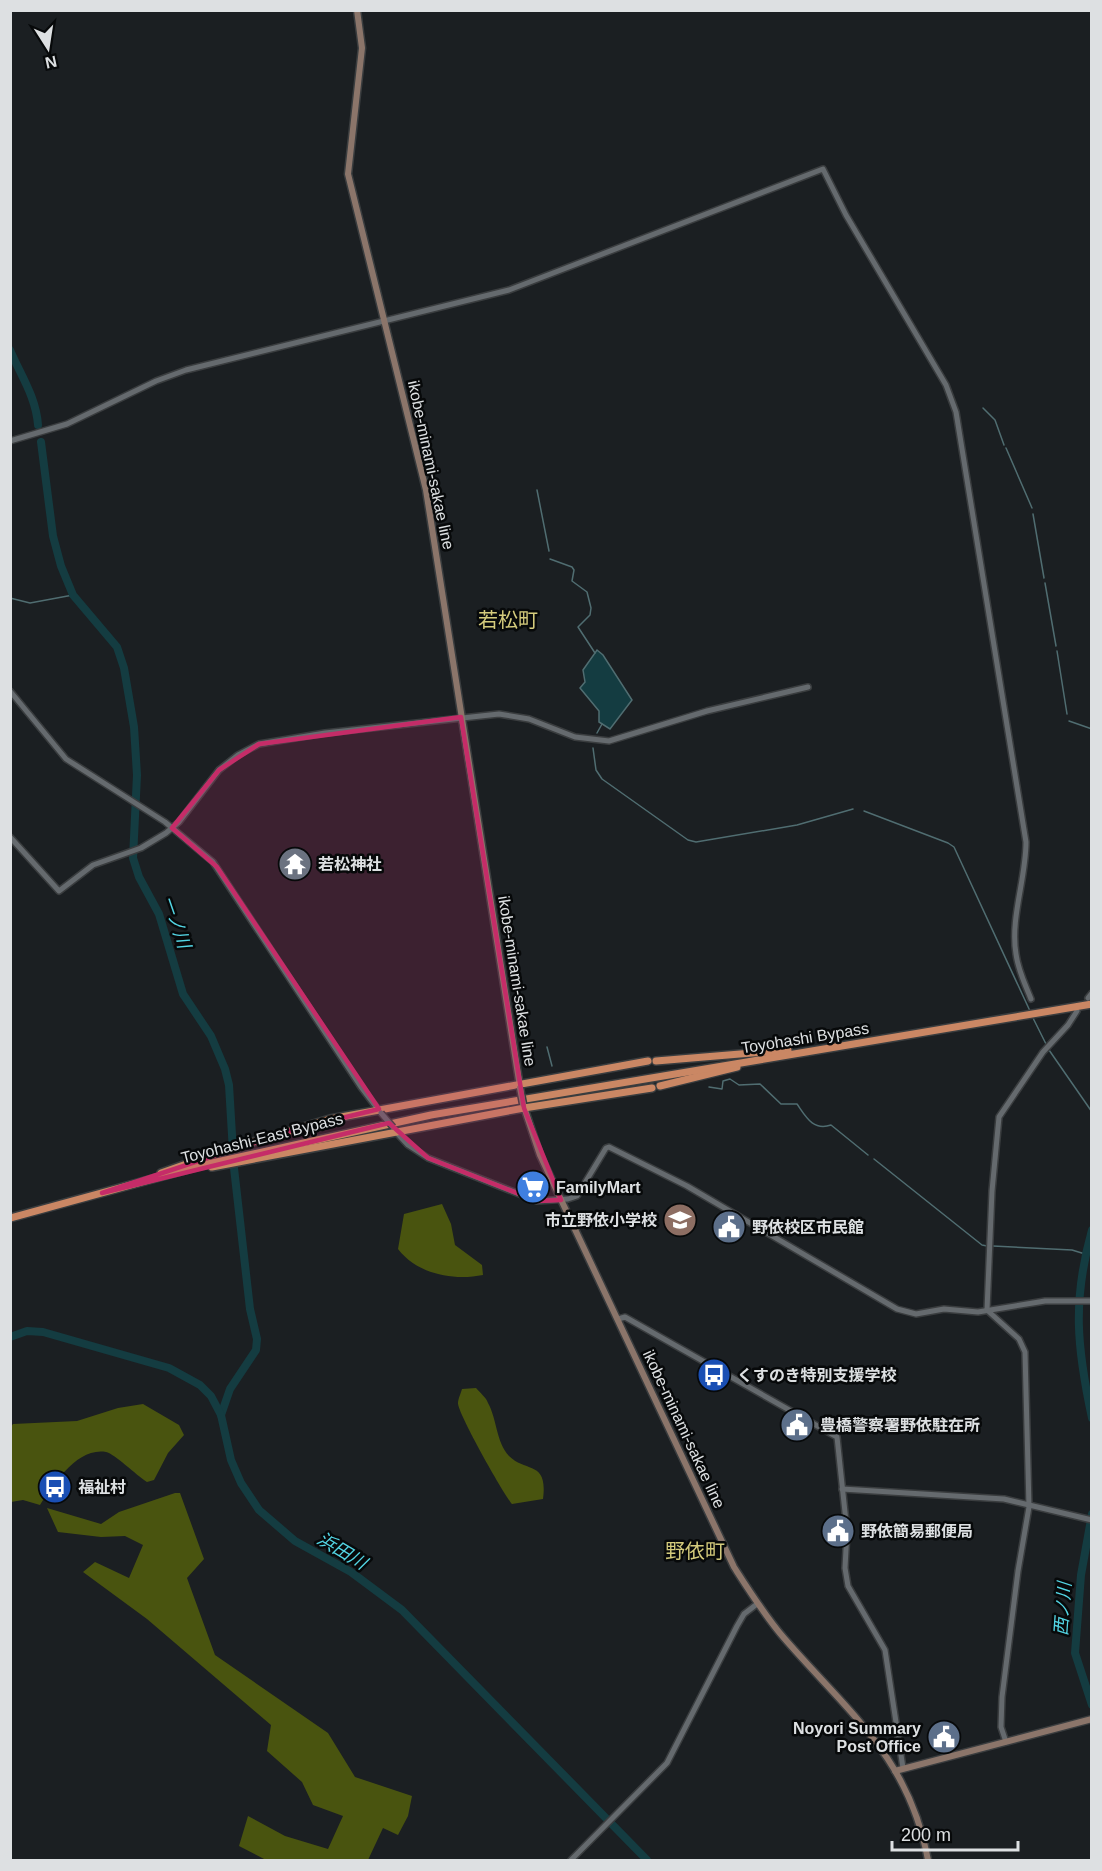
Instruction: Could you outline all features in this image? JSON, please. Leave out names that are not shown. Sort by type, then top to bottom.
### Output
[{"type":"highway","name":"Toyohashi Bypass","points":[[523,1103],[786,1055],[1042,1012],[1090,998]]},
{"type":"highway","points":[[102,1193],[225,1150],[311,1124],[652,1061],[818,1050]]},
{"type":"highway","points":[[660,1086],[786,1055]]},
{"type":"highway","points":[[243,1159],[523,1103],[602,1097],[652,1088]]},
{"type":"highway","name":"Toyohashi-East Bypass","points":[[10,1218],[203,1166],[215,1167],[374,1126],[523,1103]]},
{"type":"main road","name":"ikobe-minami-sakae line","points":[[357,10],[362,48],[348,174],[426,490],[520,1086],[532,1137],[720,1538],[757,1604],[783,1637],[865,1725],[896,1771],[913,1808],[928,1860]]},
{"type":"main road","points":[[896,1771],[1092,1719]]},
{"type":"street","points":[[10,441],[68,424],[156,381],[186,370],[509,290],[823,169],[849,220],[946,385],[956,412],[1026,842],[1025,871],[1015,937],[1018,963],[1031,999]]},
{"type":"street","points":[[10,837],[59,891],[93,865],[141,848],[172,828],[219,770],[238,755],[259,744],[461,717],[507,714],[529,719],[575,738],[609,741],[707,711],[808,687]]},
{"type":"street","points":[[10,691],[66,759],[142,806],[172,828],[217,867],[338,1053],[379,1111],[413,1149],[439,1163],[537,1202],[577,1196],[606,1148],[609,1147],[687,1185],[887,1305],[916,1314],[944,1309],[968,1312],[1068,1300],[1090,1301]]},
{"type":"street","points":[[987,1310],[992,1191],[999,1117],[1045,1050],[1068,1025],[1077,1011]]},
{"type":"street","points":[[987,1310],[1019,1339],[1025,1352],[1029,1506],[1018,1571],[1000,1713],[1006,1742]]},
{"type":"street","points":[[618,1318],[625,1317],[836,1435],[848,1586],[885,1650],[903,1768]]},
{"type":"street","points":[[842,1489],[1004,1499],[1092,1520]]},
{"type":"street","points":[[571,1860],[667,1763],[737,1626],[744,1614],[757,1604]]},
{"type":"highlighted area","points":[[461,717],[524,1108],[561,1200],[537,1201],[428,1158],[389,1123],[102,1193],[292,1130],[379,1109],[217,867],[172,828],[219,770],[259,744]]},
{"type":"green space","points":[[442,1204],[451,1224],[455,1245],[482,1265],[483,1275],[460,1277],[436,1274],[415,1264],[398,1249],[404,1214]]},
{"type":"green space","points":[[476,1388],[487,1401],[499,1437],[509,1456],[539,1473],[544,1487],[543,1499],[512,1504],[500,1486],[473,1437],[458,1403],[462,1389]]},
{"type":"green space","points":[[143,1404],[179,1425],[184,1435],[168,1453],[154,1480],[147,1482],[110,1454],[95,1452],[85,1455],[67,1469],[40,1505],[23,1500],[11,1502],[10,1428],[13,1424],[77,1421],[118,1408]]},
{"type":"green space","points":[[180,1493],[204,1559],[187,1578],[215,1655],[328,1733],[355,1777],[412,1796],[408,1816],[398,1835],[383,1828],[368,1860],[266,1860],[239,1846],[248,1816],[285,1836],[328,1849],[343,1816],[313,1805],[302,1782],[267,1751],[271,1725],[147,1619],[83,1572],[95,1562],[129,1578],[143,1545],[125,1536],[101,1537],[58,1532],[47,1508],[101,1524],[119,1512]]},
{"type":"water","points":[[597,650],[603,655],[632,700],[610,729],[599,722],[599,711],[580,688],[585,682],[583,670]]},
{"type":"waterway","name":"一ノ川","points":[[10,350],[31,396],[38,425]]},
{"type":"waterway","points":[[983,408],[995,420],[1004,445]]},
{"type":"waterway","name":"一ノ川","points":[[41,442],[53,536],[61,566],[73,595],[117,647],[124,668],[134,727],[137,775],[133,858],[139,877],[159,914],[183,994],[211,1036],[229,1085],[234,1168],[250,1309],[257,1339],[256,1350],[230,1389],[221,1415]]},
{"type":"waterway","points":[[1006,448],[1032,508]]},
{"type":"waterway","points":[[537,490],[549,551]]},
{"type":"waterway","points":[[1033,514],[1044,578]]},
{"type":"waterway","points":[[550,559],[572,567],[574,570],[572,581],[587,592],[591,608],[590,615],[578,627],[595,653]]},
{"type":"waterway","points":[[1045,583],[1056,646]]},
{"type":"waterway","points":[[10,598],[30,603],[73,595]]},
{"type":"waterway","points":[[1057,651],[1067,714]]},
{"type":"waterway","points":[[1069,721],[1092,729]]},
{"type":"waterway","points":[[597,733],[602,724]]},
{"type":"waterway","points":[[593,748],[596,770],[602,779],[688,840],[696,842],[797,825],[853,809]]},
{"type":"waterway","points":[[864,811],[954,847],[1030,1011]]},
{"type":"waterway","points":[[1033,1018],[1047,1046]]},
{"type":"waterway","points":[[547,1047],[552,1066]]},
{"type":"waterway","points":[[1049,1050],[1092,1112]]},
{"type":"waterway","points":[[709,1087],[722,1089],[723,1081],[730,1079],[739,1085],[760,1084],[781,1104],[797,1104],[811,1122],[819,1126],[831,1125],[868,1155]]},
{"type":"waterway","points":[[874,1159],[982,1245],[987,1246]]},
{"type":"waterway","name":"西ノ川","points":[[1092,1230],[1081,1279],[1079,1302],[1080,1346],[1092,1418]]},
{"type":"waterway","points":[[993,1246],[1072,1250],[1085,1254]]},
{"type":"waterway","name":"浜田川","points":[[10,1337],[27,1331],[43,1332],[169,1368],[200,1385],[211,1396],[221,1415],[231,1460],[241,1483],[259,1510],[295,1541],[351,1572],[402,1610],[647,1860]]},
{"type":"waterway","name":"西ノ川","points":[[1092,1514],[1081,1575],[1075,1653],[1092,1705]]},
{"type":"place","name":"若松神社","points":[[295,864]]},
{"type":"place","name":"FamilyMart","points":[[533,1187]]},
{"type":"place","name":"市立野依小学校","points":[[680,1220]]},
{"type":"place","name":"野依校区市民館","points":[[729,1227]]},
{"type":"place","name":"くすのき特別支援学校","points":[[714,1375]]},
{"type":"place","name":"豊橋警察署野依駐在所","points":[[797,1425]]},
{"type":"place","name":"福祉村","points":[[55,1487]]},
{"type":"place","name":"野依簡易郵便局","points":[[838,1531]]},
{"type":"place","name":"Noyori Summary Post Office","points":[[944,1737]]},
{"type":"district","name":"若松町","points":[[508,620]]},
{"type":"district","name":"野依町","points":[[695,1551]]}]
